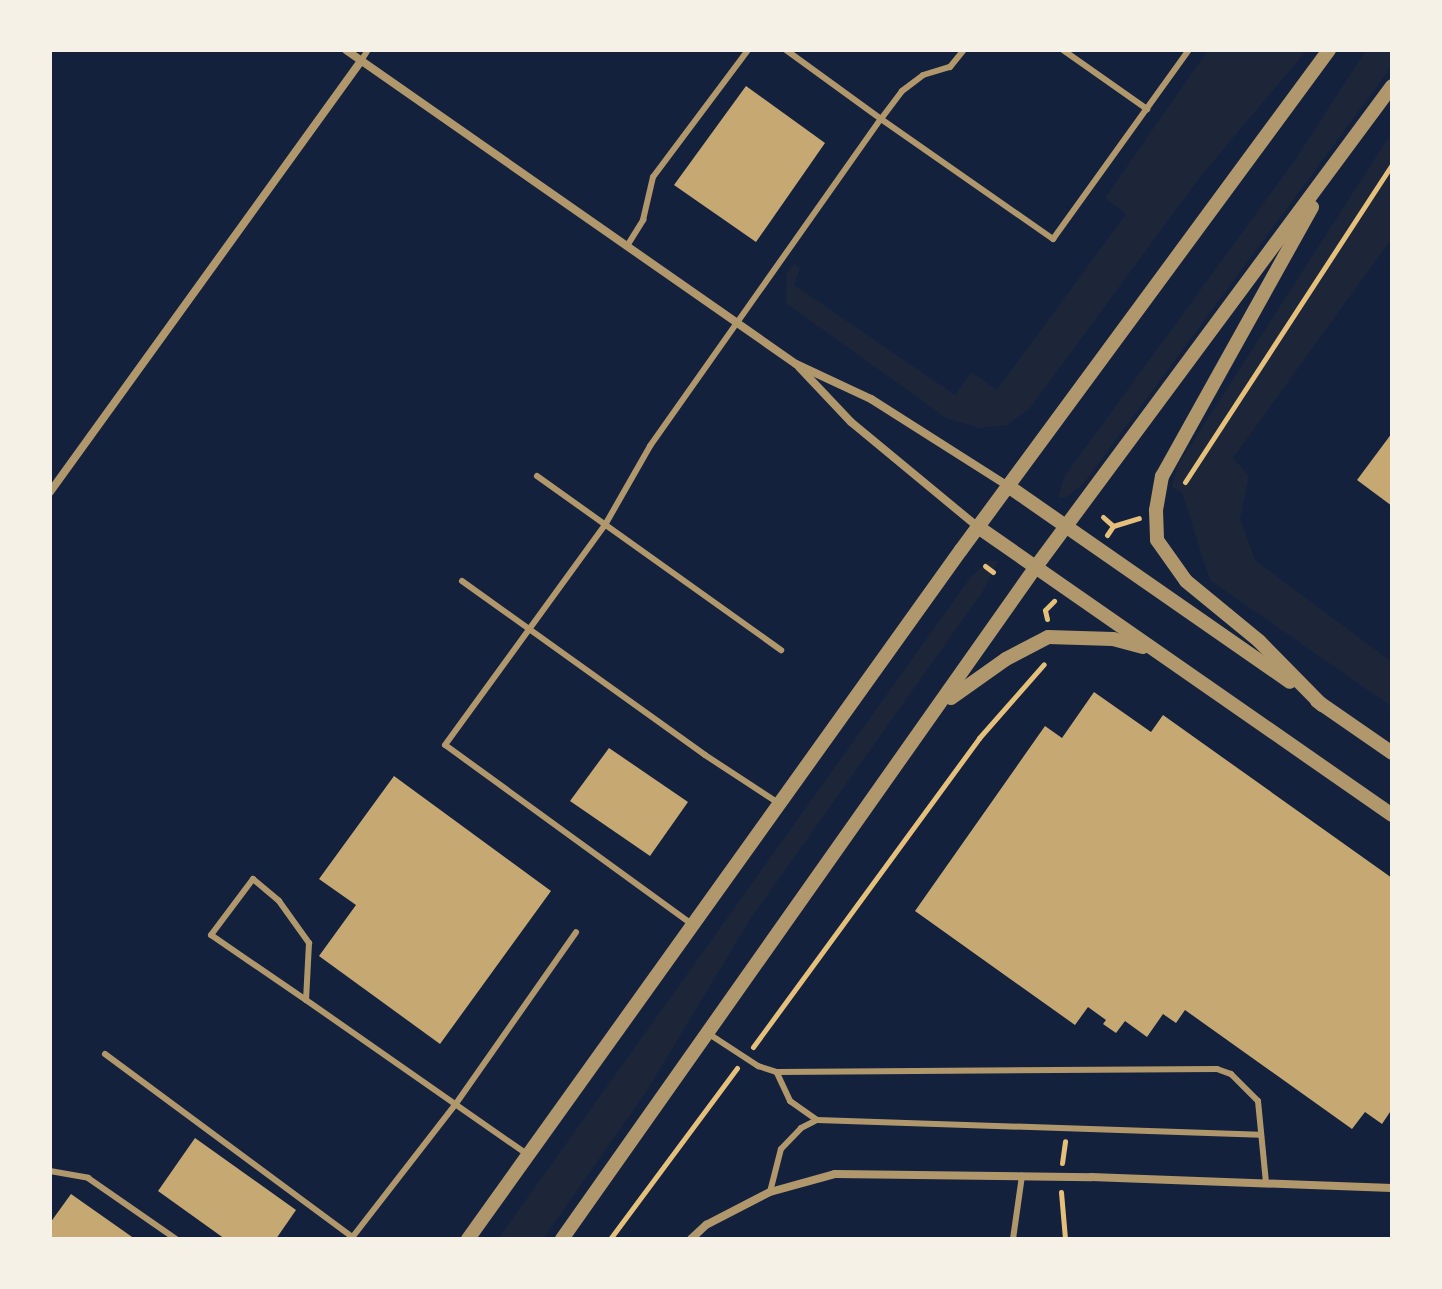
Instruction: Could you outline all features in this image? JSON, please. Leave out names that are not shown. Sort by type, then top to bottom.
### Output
[{"type":"street","points":[[346,50],[796,364],[871,399],[1008,486],[1392,753]]},
{"type":"street","points":[[468,1239],[978,527],[1329,50]]},
{"type":"street","points":[[50,492],[361,61]]},
{"type":"street","points":[[562,1239],[944,702],[1035,568],[1392,86]]},
{"type":"street","points":[[1322,705],[1259,641],[1186,581],[1157,540],[1156,510],[1162,476],[1336,163]]},
{"type":"street","points":[[796,364],[851,422],[978,527],[1392,815]]},
{"type":"street","points":[[944,702],[1006,659],[1048,637],[1113,639],[1152,650]]},
{"type":"street","points":[[691,1239],[706,1225],[770,1192],[835,1174],[1266,1182],[1392,1188]]},
{"type":"lane","points":[[361,61],[368,50]]},
{"type":"lane","points":[[627,246],[643,220],[653,177],[748,50]]},
{"type":"lane","points":[[786,50],[1053,239],[1189,50]]},
{"type":"lane","points":[[693,925],[445,745],[605,525],[650,446],[881,119],[902,91],[923,75],[950,67],[964,50]]},
{"type":"lane","points":[[1063,50],[1147,109]]},
{"type":"lane","points":[[537,476],[781,650]]},
{"type":"lane","points":[[462,581],[528,631],[780,804]]},
{"type":"lane","points":[[306,1000],[309,943],[279,901],[253,879],[211,935],[528,1155]]},
{"type":"lane","points":[[105,1054],[351,1238],[455,1105],[576,932]]},
{"type":"lane","points":[[709,1033],[745,1058],[777,1072],[1217,1069],[1238,1080],[1258,1101],[1266,1182]]},
{"type":"lane","points":[[777,1072],[790,1101],[817,1120]]},
{"type":"lane","points":[[770,1192],[781,1149],[801,1128],[817,1120],[1260,1135]]},
{"type":"lane","points":[[50,1171],[88,1178],[176,1239]]},
{"type":"lane","points":[[1013,1239],[1022,1176]]},
{"type":"path","points":[[1181,488],[1392,165]]},
{"type":"path","points":[[1103,517],[1113,526]]},
{"type":"path","points":[[1106,535],[1113,526],[1144,517]]},
{"type":"path","points":[[985,566],[993,572]]},
{"type":"path","points":[[1047,625],[1042,608],[1057,597]]},
{"type":"path","points":[[610,1239],[979,738],[1047,660]]},
{"type":"shaded area","points":[[1208,50],[1307,50],[1200,177],[1030,408],[1007,425],[979,428],[946,418],[786,303],[787,273],[794,264],[800,268],[794,285],[955,395],[971,372],[997,390],[1126,214],[1105,198]]},
{"type":"shaded area","points":[[1366,50],[1392,50],[1392,66],[1084,483],[1067,497],[1058,498],[1064,477],[1295,160]]},
{"type":"shaded area","points":[[1392,132],[1392,238],[1233,458],[1249,476],[1240,519],[1255,560],[1392,662],[1392,707],[1210,580],[1182,493],[1172,487],[1178,465]]},
{"type":"shaded area","points":[[988,561],[998,561],[983,591],[751,918],[646,1092],[543,1239],[498,1239],[970,578]]},
{"type":"building","points":[[746,86],[825,143],[756,242],[674,185]]},
{"type":"building","points":[[1392,433],[1392,506],[1357,480]]},
{"type":"building","points":[[1094,692],[1151,732],[1163,715],[1392,878],[1392,1109],[1382,1124],[1365,1112],[1352,1129],[1185,1010],[1176,1023],[1163,1014],[1147,1037],[1125,1021],[1116,1033],[1103,1024],[1106,1020],[1088,1007],[1075,1025],[915,911],[1045,726],[1062,738]]},
{"type":"building","points":[[609,748],[688,802],[650,856],[570,801]]},
{"type":"building","points":[[394,776],[551,891],[440,1044],[319,956],[356,905],[319,879]]},
{"type":"building","points":[[195,1138],[296,1210],[276,1239],[225,1239],[158,1191]]},
{"type":"building","points":[[71,1194],[135,1239],[50,1239],[50,1223]]}]
